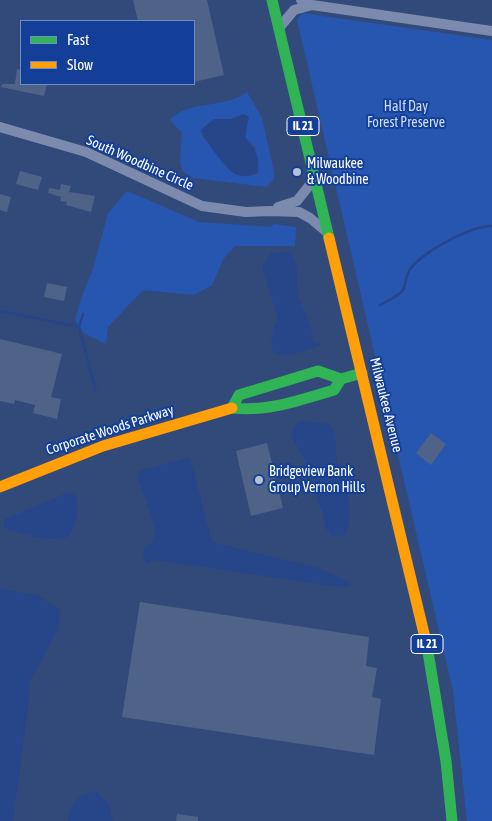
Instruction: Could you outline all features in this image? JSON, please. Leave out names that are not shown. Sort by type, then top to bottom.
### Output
[{"type":"main road","name":"Milwaukee Avenue","points":[[272,0],[426,640],[446,761],[452,821]]},
{"type":"main road","name":"Corporate Woods Parkway","points":[[232,408],[239,395],[318,371],[341,379],[362,373]]},
{"type":"main road","name":"Corporate Woods Parkway","points":[[0,487],[72,457],[232,408],[246,410],[272,408],[334,390],[341,379]]},
{"type":"street","points":[[302,0],[312,4],[492,31]]},
{"type":"street","points":[[279,28],[294,10],[312,4]]},
{"type":"street","name":"South Woodbine Circle","points":[[0,127],[86,152],[202,206],[246,212],[270,210],[299,212],[310,218],[330,235]]},
{"type":"street","name":"South Woodbine Circle","points":[[270,210],[297,201],[316,177]]},
{"type":"green space","name":"Half Day Forest Preserve","points":[[302,13],[492,40],[492,821],[467,821],[453,691],[297,20]]},
{"type":"green space","points":[[247,92],[262,118],[274,172],[274,178],[267,187],[193,178],[182,171],[180,161],[182,133],[170,120],[186,110],[238,97]],"holes":[[[214,119],[231,119],[246,129],[245,137],[256,149],[232,172],[203,137],[201,130]]]},
{"type":"green space","points":[[127,191],[199,222],[270,227],[274,224],[296,227],[295,246],[235,246],[224,258],[212,285],[194,295],[143,290],[108,327],[106,344],[84,333],[75,320],[93,269],[108,213]]},
{"type":"shaded area","points":[[243,114],[249,117],[245,137],[256,153],[258,161],[258,173],[245,176],[235,174],[228,169],[210,146],[201,130],[214,119],[231,119]]},
{"type":"shaded area","points":[[290,252],[297,270],[297,291],[313,341],[322,345],[285,355],[273,352],[272,334],[278,318],[262,267],[271,253]]},
{"type":"shaded area","points":[[301,421],[328,424],[336,437],[337,458],[350,508],[350,517],[345,535],[332,537],[325,527],[323,513],[314,492],[315,477],[291,436],[294,426]]},
{"type":"shaded area","points":[[190,457],[212,542],[318,568],[351,584],[348,587],[325,585],[157,560],[147,564],[143,556],[144,549],[153,541],[155,528],[137,474],[139,471]]},
{"type":"shaded area","points":[[69,492],[76,496],[78,506],[69,536],[46,539],[6,529],[3,525],[5,519]]},
{"type":"shaded area","points":[[0,588],[39,596],[60,610],[58,629],[28,685],[30,692],[13,821],[0,821]]},
{"type":"shaded area","points":[[97,792],[109,805],[113,821],[68,821],[76,800],[85,794]]},
{"type":"building","points":[[133,0],[207,0],[224,75],[195,82],[195,20],[138,20]]},
{"type":"building","points":[[17,69],[20,70],[20,85],[47,85],[44,96],[1,87],[2,84],[15,84]]},
{"type":"building","points":[[20,171],[42,177],[38,190],[16,184]]},
{"type":"building","points":[[61,184],[71,186],[69,192],[95,196],[91,212],[66,205],[67,202],[60,201],[61,197],[48,193],[49,188],[60,190]]},
{"type":"building","points":[[0,194],[11,197],[7,212],[0,210]]},
{"type":"building","points":[[47,283],[67,287],[64,301],[44,297]]},
{"type":"building","points":[[0,339],[62,354],[51,397],[61,399],[57,419],[33,413],[35,405],[15,400],[14,404],[0,401]]},
{"type":"building","points":[[431,433],[446,444],[431,465],[416,453]]},
{"type":"building","name":"Bridgeview Bank Group Vernon Hills","points":[[267,443],[283,508],[251,516],[236,451]]},
{"type":"building","points":[[140,602],[369,637],[366,666],[377,668],[372,697],[381,699],[374,755],[122,717]]},
{"type":"building","points":[[177,814],[198,817],[198,821],[176,821]]},
{"type":"waterway","points":[[380,305],[403,290],[409,270],[426,254],[460,235],[472,230],[492,226]]},
{"type":"waterway","points":[[0,311],[79,327]]},
{"type":"waterway","points":[[83,314],[79,327],[96,392]]},
{"type":"traffic: fast","points":[[272,0],[329,238]]},
{"type":"traffic: fast","points":[[341,379],[334,390],[296,401],[271,407],[232,408],[239,395],[318,371],[341,379],[362,373]]},
{"type":"traffic: fast","points":[[427,646],[446,761],[452,821]]},
{"type":"traffic: slow","points":[[329,238],[427,646]]},
{"type":"traffic: slow","points":[[0,487],[103,446],[232,408]]},
{"type":"place","name":"Milwaukee & Woodbine","points":[[297,172]]},
{"type":"place","name":"Bridgeview Bank Group Vernon Hills","points":[[259,480]]}]
